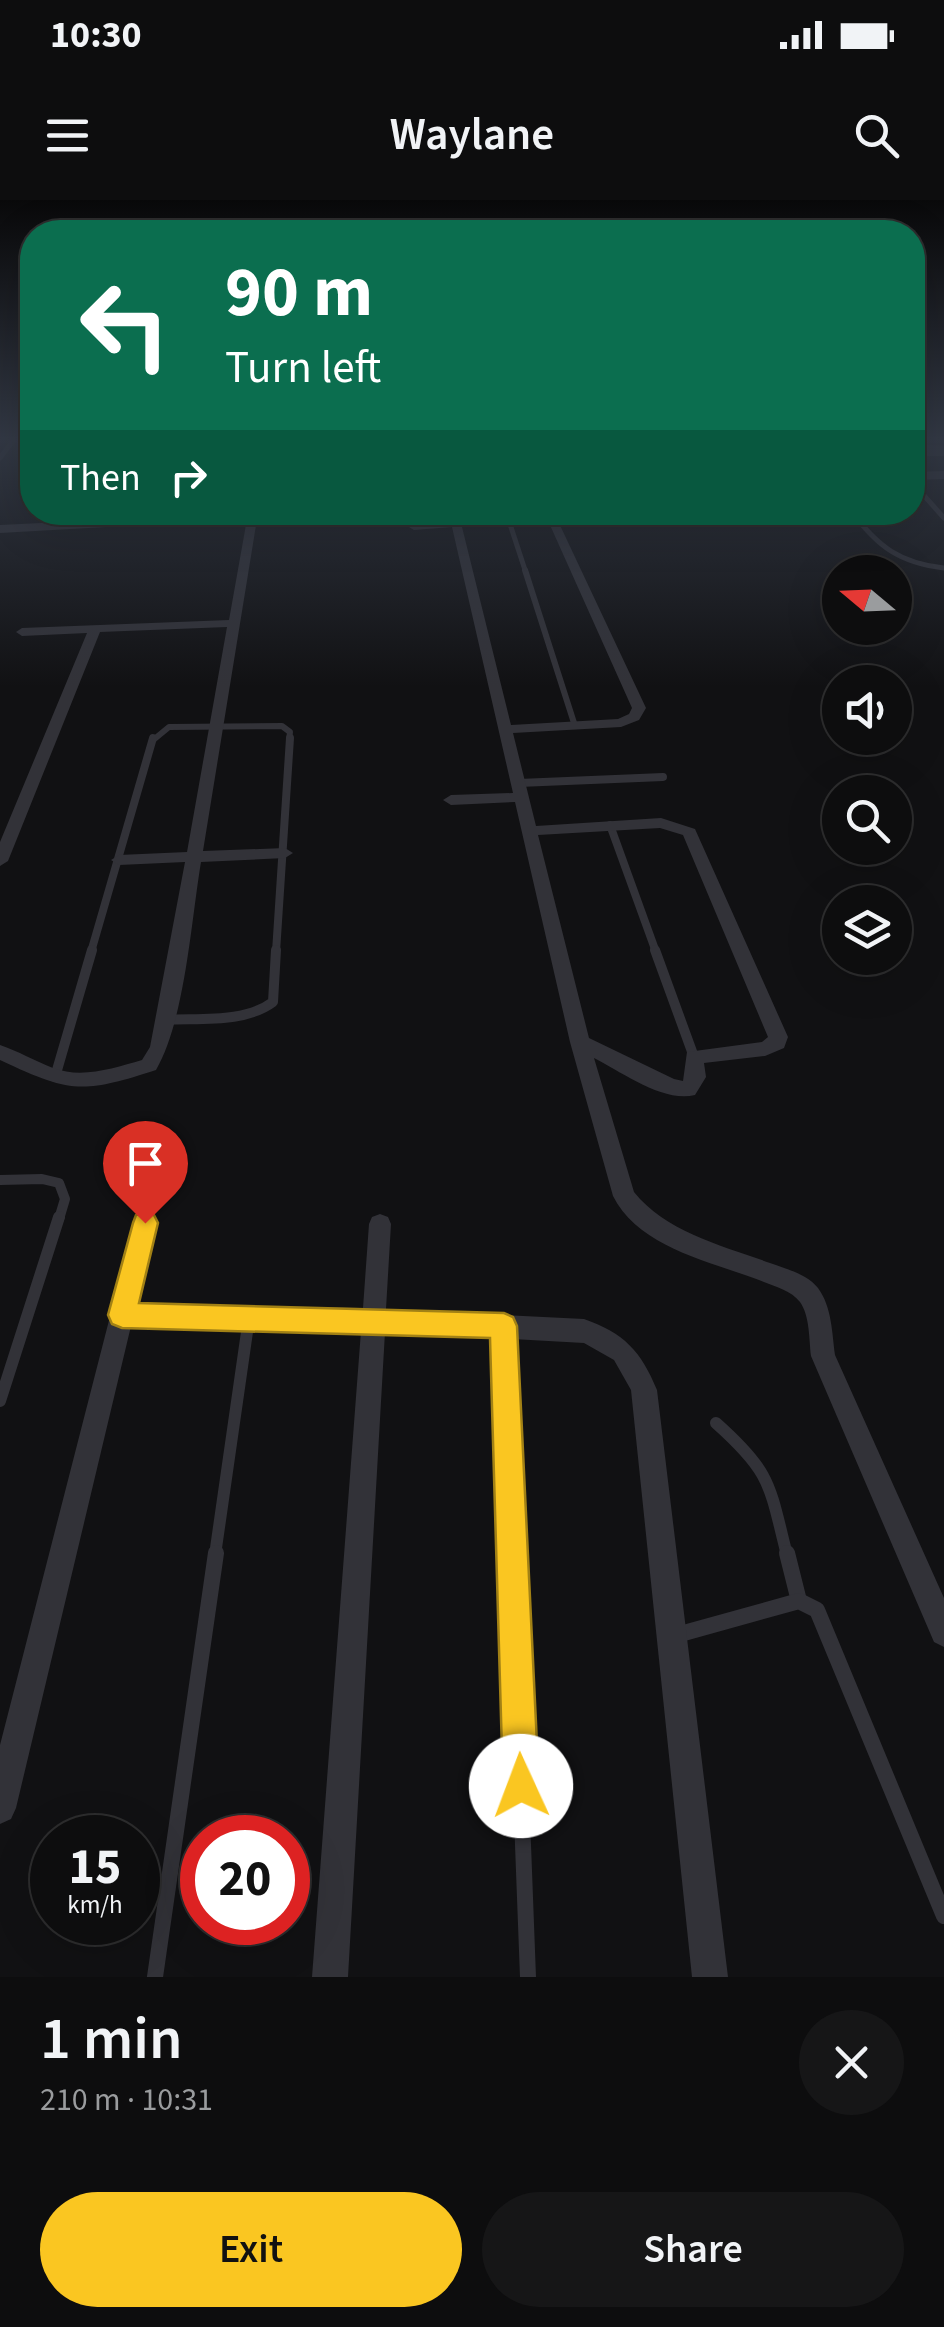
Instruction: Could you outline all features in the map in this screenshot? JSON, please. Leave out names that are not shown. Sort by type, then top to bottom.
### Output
[{"type":"street","points":[[1,531],[48,525]]},
{"type":"street","points":[[0,1052],[55,1076],[77,1080],[137,1071],[156,1058],[166,1020],[251,525]]},
{"type":"street","points":[[414,527],[423,525]]},
{"type":"street","points":[[458,525],[580,1042],[624,1196],[632,1210],[652,1225],[798,1286],[817,1311],[822,1356],[944,1632]]},
{"type":"street","points":[[506,729],[621,722],[634,717],[638,708],[555,525]]},
{"type":"street","points":[[22,632],[234,623]]},
{"type":"street","points":[[0,861],[95,629]]},
{"type":"street","points":[[451,800],[520,790]]},
{"type":"street","points":[[530,831],[661,822],[688,832],[778,1037],[772,1047],[765,1049],[694,1057],[693,1086],[680,1089],[580,1042]]},
{"type":"street","points":[[119,860],[285,853]]},
{"type":"street","points":[[0,1808],[145,1223]]},
{"type":"street","points":[[330,1977],[380,1224]]},
{"type":"street","points":[[122,1315],[373,1320],[584,1331],[616,1344],[636,1366],[644,1390],[710,1977]]},
{"type":"lane","points":[[512,525],[575,726]]},
{"type":"lane","points":[[862,525],[880,548],[898,560],[944,568]]},
{"type":"lane","points":[[55,1076],[153,737],[169,727],[282,726],[290,732],[273,1002],[254,1013],[166,1020]]},
{"type":"lane","points":[[520,790],[663,776]]},
{"type":"lane","points":[[610,825],[694,1057]]},
{"type":"lane","points":[[0,1180],[42,1179],[59,1183],[65,1199],[0,1401]]},
{"type":"lane","points":[[154,1977],[249,1317]]},
{"type":"lane","points":[[504,1326],[528,1977]]},
{"type":"lane","points":[[716,1423],[755,1458],[767,1477],[798,1601]]},
{"type":"lane","points":[[672,1636],[798,1601],[817,1610],[944,1916]]},
{"type":"route","points":[[145,1223],[122,1315],[504,1326],[521,1786]]}]
